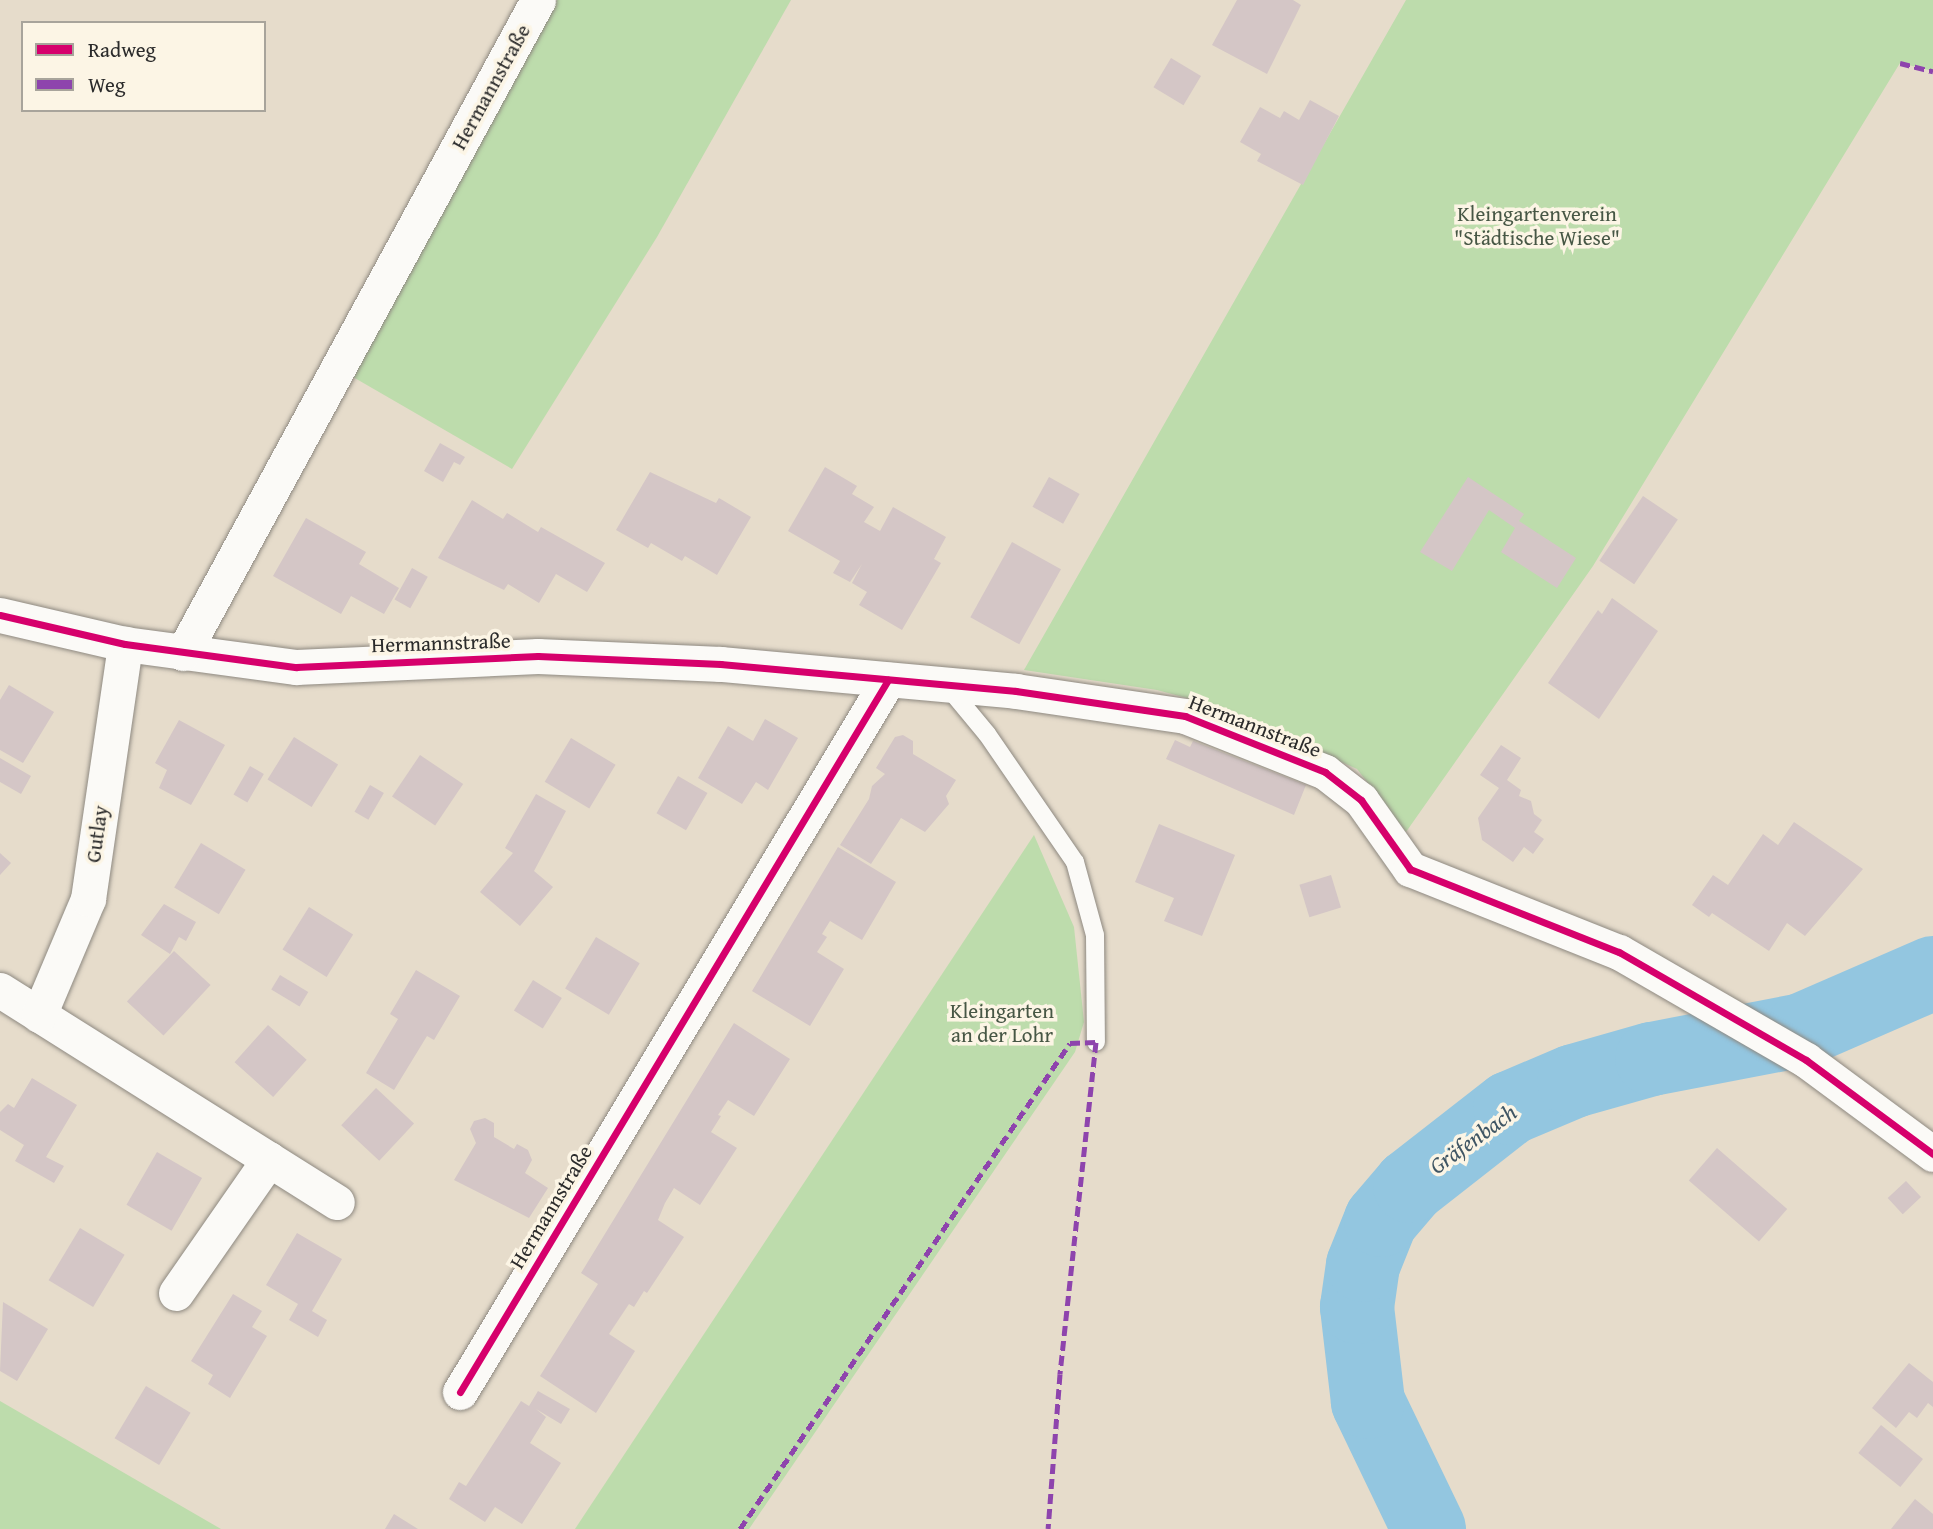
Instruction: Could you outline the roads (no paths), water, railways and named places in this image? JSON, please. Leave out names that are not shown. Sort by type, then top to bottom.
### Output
[{"type":"street","name":"Hermannstraße","points":[[183,653],[538,0]]},
{"type":"street","name":"Hermannstraße","points":[[0,615],[125,645],[296,667],[538,656],[721,664],[948,687],[1016,691],[1185,716],[1251,740],[1325,772],[1361,800],[1410,869],[1619,952],[1806,1060],[1933,1154]]},
{"type":"street","name":"Gutlay","points":[[38,1015],[88,899],[125,645]]},
{"type":"street","name":"Hermannstraße","points":[[460,1392],[888,680]]},
{"type":"street","points":[[3,998],[38,1015],[337,1202]]},
{"type":"street","points":[[176,1293],[268,1159]]},
{"type":"lane","points":[[948,687],[987,734],[1075,862],[1095,935],[1096,1041]]},
{"type":"waterway","name":"Gräfenbach","points":[[1429,1529],[1368,1402],[1357,1307],[1363,1265],[1381,1220],[1410,1186],[1510,1108],[1574,1081],[1652,1059],[1802,1030],[1933,973]]},
{"type":"park label","name":"Kleingartenverein \"Städtische Wiese\"","points":[[1537,226]]},
{"type":"park label","name":"Kleingarten an der Lohr","points":[[1002,1023]]}]
